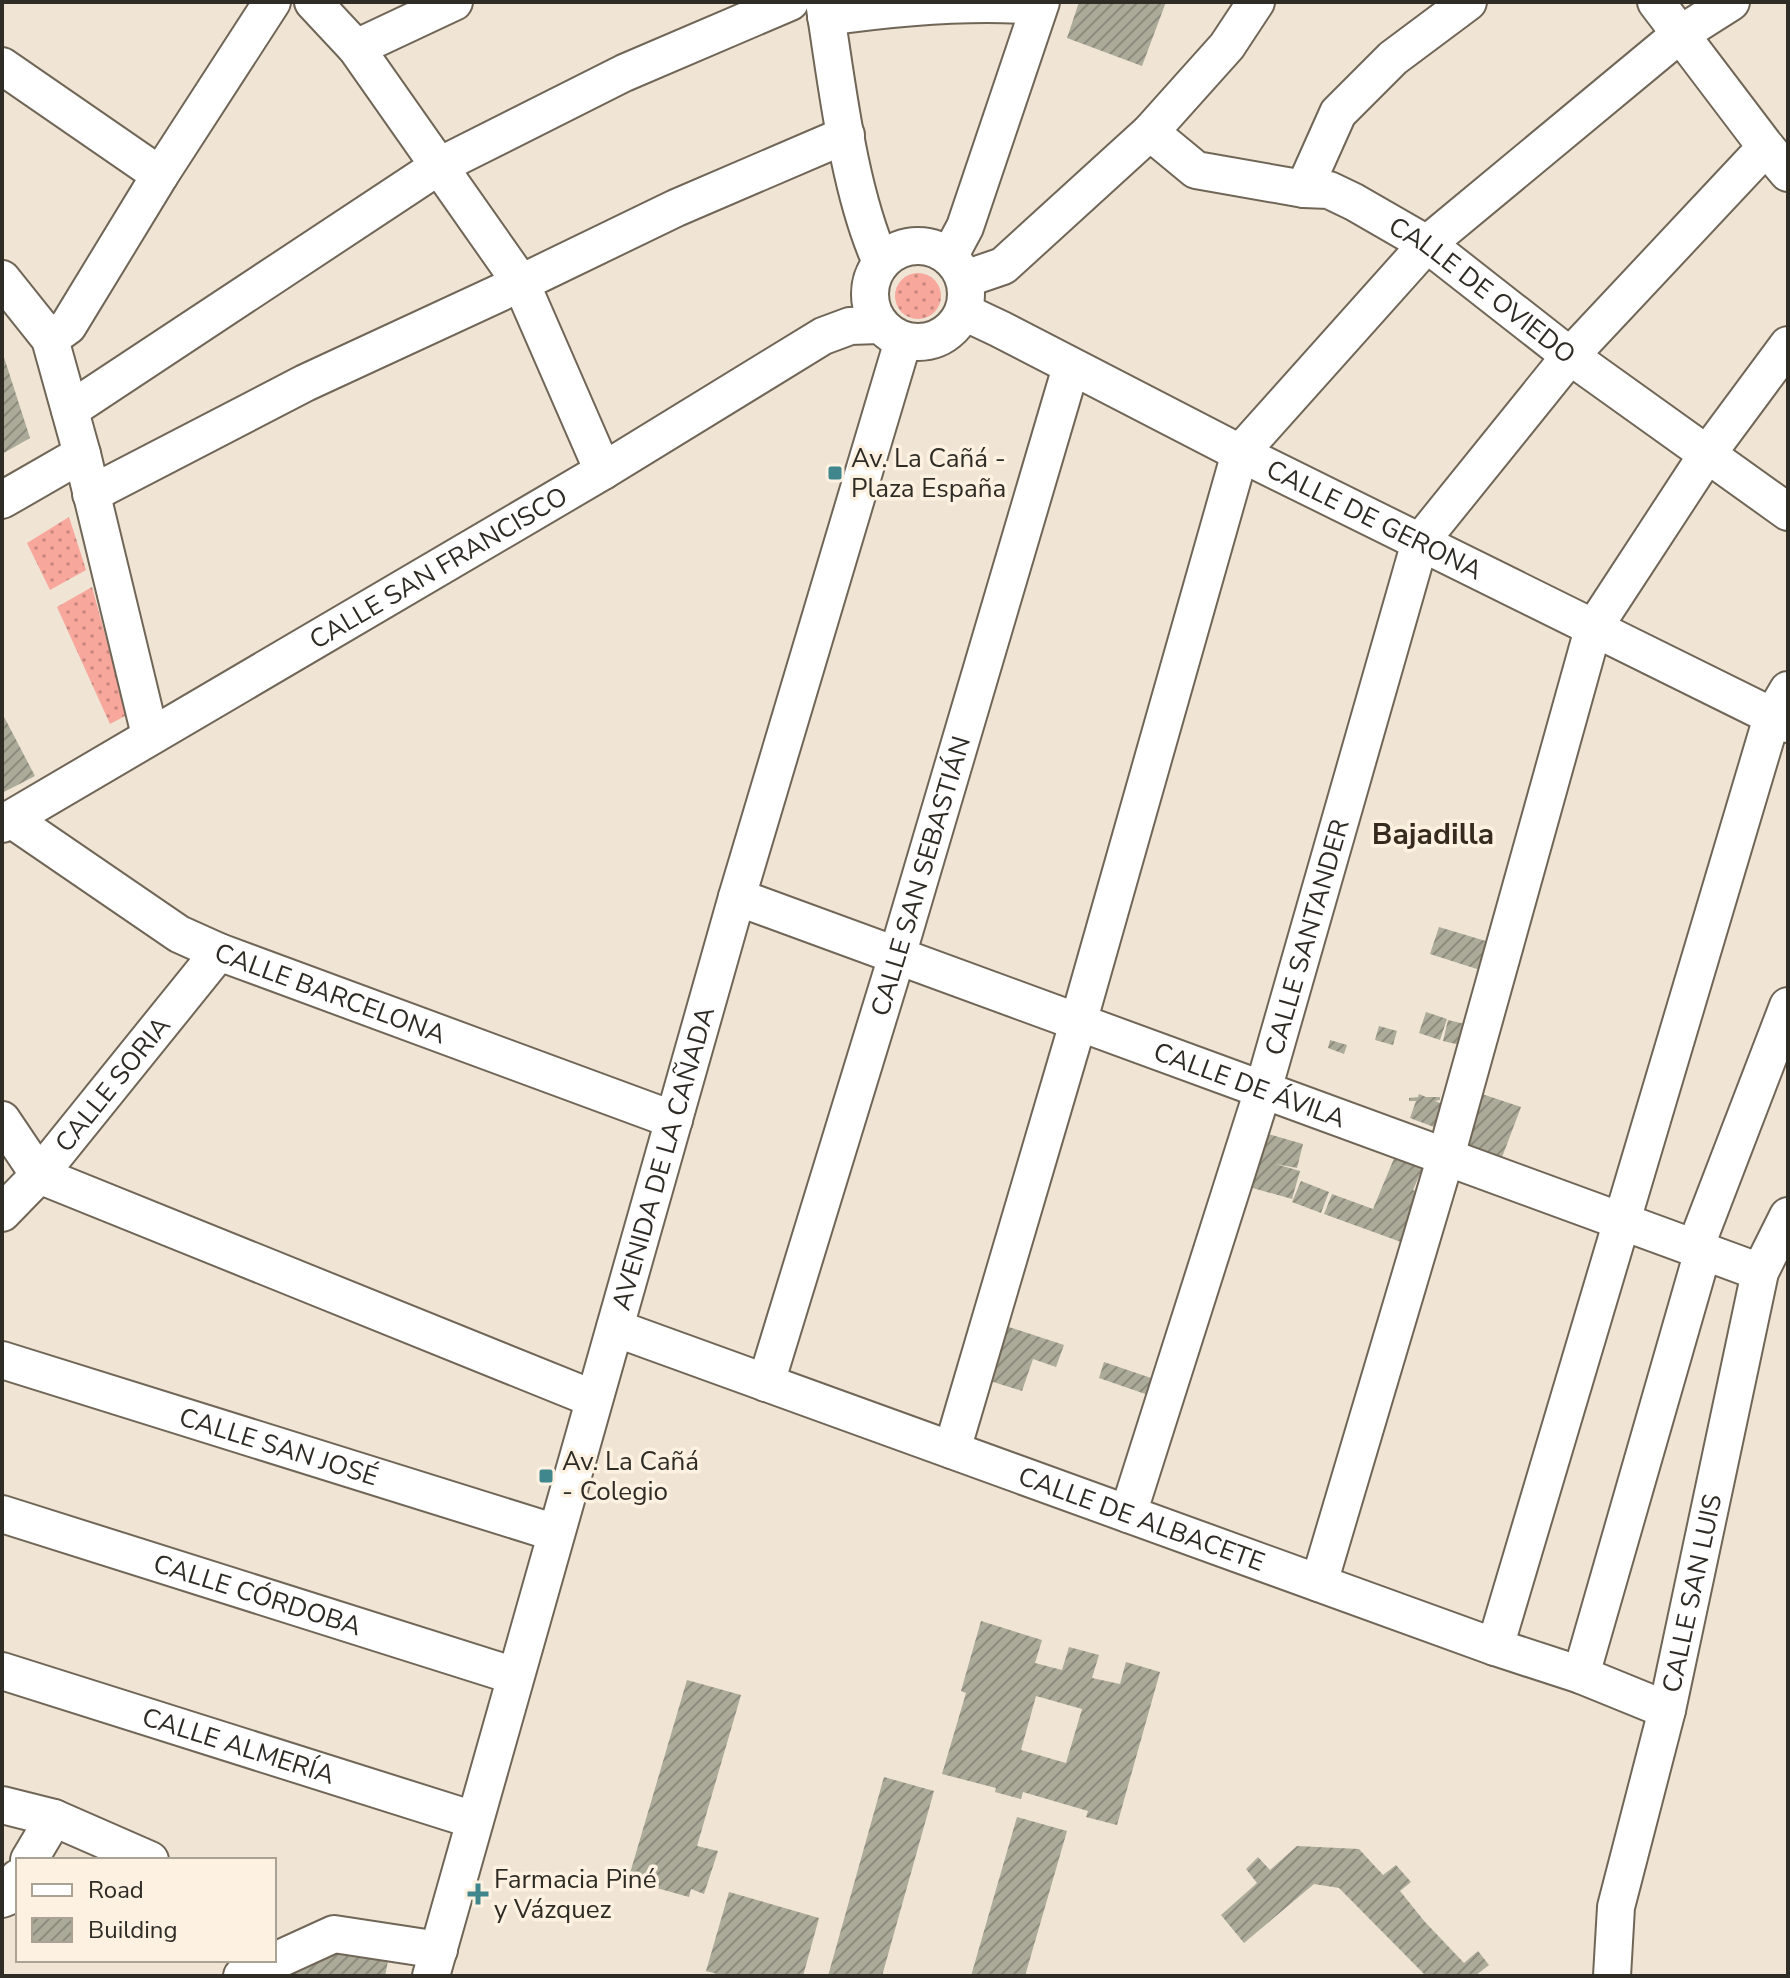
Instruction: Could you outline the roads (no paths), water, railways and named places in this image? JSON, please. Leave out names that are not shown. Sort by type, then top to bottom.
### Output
[{"type":"street","points":[[50,339],[68,326],[160,175],[272,2]]},
{"type":"street","points":[[313,2],[356,48],[521,283],[603,471]]},
{"type":"street","points":[[356,48],[454,2]]},
{"type":"street","points":[[70,410],[439,166],[624,73],[790,2]]},
{"type":"street","points":[[959,283],[1003,266],[1150,132],[1227,46],[1256,2]]},
{"type":"street","points":[[1304,189],[1338,113],[1393,58],[1468,2]]},
{"type":"street","points":[[1420,542],[1570,356],[1777,160],[1656,2]]},
{"type":"street","points":[[952,1450],[1078,1023],[1240,453],[1427,244],[1679,35],[1731,2]]},
{"type":"street","points":[[881,262],[867,231],[846,135],[825,10],[1024,3],[965,227],[956,325],[945,335],[918,343],[891,333],[871,310],[869,294],[872,277],[881,262],[906,247],[936,249],[959,283]]},
{"type":"street","points":[[2,66],[160,175]]},
{"type":"street","name":"CALLE DE OVIEDO","points":[[1150,132],[1196,170],[1304,189],[1329,190],[1427,244],[1570,356],[1788,512]]},
{"type":"street","points":[[91,494],[305,383],[676,208],[846,135]]},
{"type":"street","points":[[2,279],[50,339],[82,454],[150,735]]},
{"type":"street","name":"CALLE DE GERONA","points":[[959,283],[1000,329],[1071,367],[1593,629],[1783,710]]},
{"type":"street","name":"CALLE SAN FRANCISCO","points":[[6,822],[603,471],[823,336],[850,326],[891,333]]},
{"type":"street","name":"AVENIDA DE LA CAÑADA","points":[[435,1963],[737,897],[891,333]]},
{"type":"street","points":[[1319,1583],[1446,1156],[1593,629],[1708,453],[1788,345]]},
{"type":"street","name":"CALLE SAN SEBASTIÁN","points":[[766,1383],[897,956],[1071,367]]},
{"type":"street","points":[[2,500],[82,454]]},
{"type":"street","name":"CALLE SANTANDER","points":[[1128,1514],[1263,1090],[1420,542]]},
{"type":"street","points":[[1495,1647],[1623,1222],[1783,710]]},
{"type":"street","name":"CALLE BARCELONA","points":[[6,822],[179,934],[219,952],[674,1120]]},
{"type":"street","name":"CALLE DE ÁVILA","points":[[737,897],[1760,1272]]},
{"type":"street","name":"CALLE SORIA","points":[[2,1213],[39,1175],[219,952]]},
{"type":"street","points":[[1581,1675],[1699,1249],[1788,1006]]},
{"type":"street","points":[[2,1120],[39,1175],[594,1399]]},
{"type":"street","name":"CALLE SAN LUIS","points":[[1612,1976],[1616,1907],[1667,1710],[1760,1272],[1788,1216]]},
{"type":"street","name":"CALLE DE ALBACETE","points":[[615,1328],[1495,1647],[1581,1675],[1667,1710]]},
{"type":"street","name":"CALLE SAN JOSÉ","points":[[2,1360],[556,1533]]},
{"type":"street","name":"CALLE CÓRDOBA","points":[[2,1514],[515,1676]]},
{"type":"street","name":"CALLE ALMERÍA","points":[[2,1671],[474,1820]]},
{"type":"street","points":[[2,1805],[54,1818],[145,1858]]},
{"type":"street","points":[[30,1858],[54,1818]]},
{"type":"street","points":[[2,1899],[7,1897],[16,1881]]},
{"type":"street","points":[[276,1960],[334,1934],[435,1963]]},
{"type":"street","points":[[242,1976],[273,1962]]},
{"type":"place","name":"Av. La Cañá - Plaza España","points":[[835,473]]},
{"type":"place","name":"Av. La Cañá - Colegio","points":[[546,1476]]},
{"type":"place","name":"Farmacia Piné y Vázquez","points":[[478,1894]]},
{"type":"district","name":"Bajadilla","points":[[1433,834]]}]
